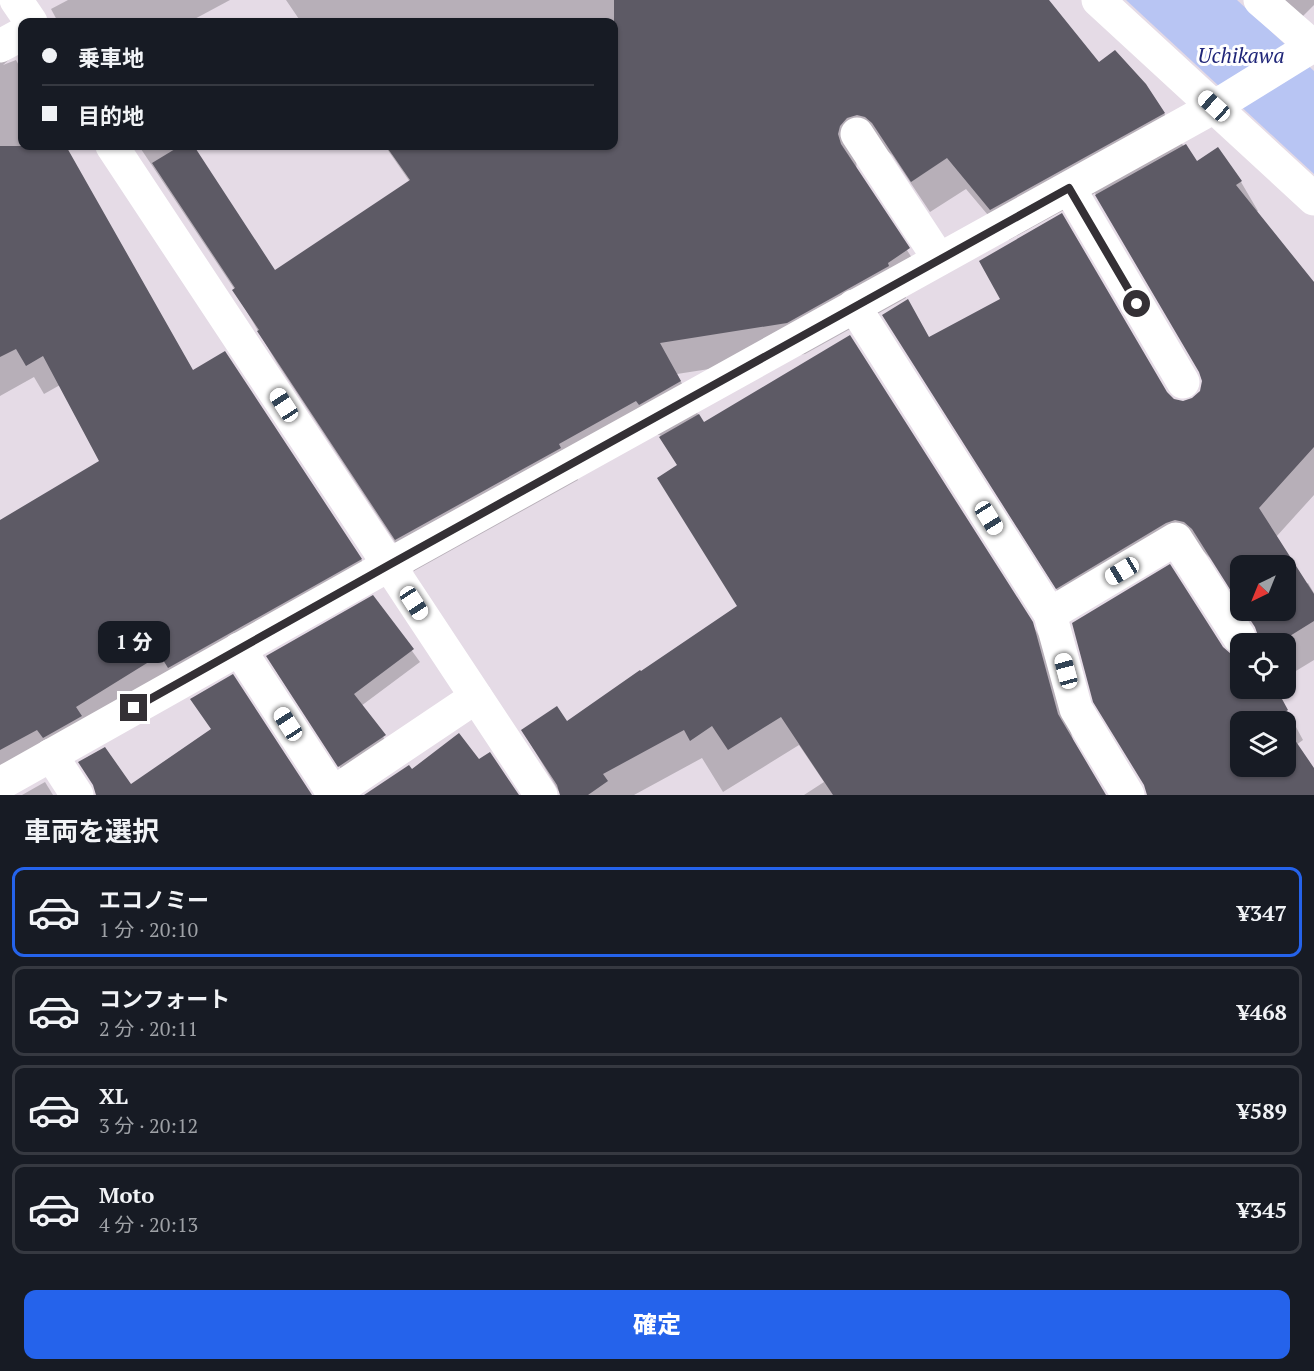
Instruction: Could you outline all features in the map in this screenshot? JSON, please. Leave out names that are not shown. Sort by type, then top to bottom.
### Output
[{"type":"street","points":[[16,0],[28,18]]},
{"type":"street","points":[[1098,0],[1314,199]]},
{"type":"street","points":[[0,784],[238,649],[1069,188],[1314,46],[1260,0]]},
{"type":"street","points":[[0,46],[18,36]]},
{"type":"street","points":[[857,135],[939,259]]},
{"type":"street","points":[[115,150],[541,795]]},
{"type":"street","points":[[1069,188],[1183,382]]},
{"type":"street","points":[[854,306],[1050,614],[1077,709],[1128,795]]},
{"type":"street","points":[[1050,614],[1176,539],[1236,633]]},
{"type":"street","points":[[238,649],[333,793],[476,697]]},
{"type":"street","points":[[51,756],[77,795]]},
{"type":"water","name":"Uchikawa","points":[[1126,0],[1237,0],[1314,71],[1314,174]]},
{"type":"building","points":[[614,0],[1049,0],[1099,62],[1115,50],[1146,84],[1165,113],[990,210],[947,158],[911,182],[872,123],[865,117],[857,115],[847,118],[840,126],[838,134],[841,144],[910,248],[888,263],[889,266],[787,323],[660,343],[681,381],[639,405],[636,401],[559,444],[561,448],[395,540],[257,331],[259,330],[232,290],[235,288],[152,163],[173,150],[197,150],[275,270],[410,180],[389,150],[618,150],[618,18],[614,18]]},
{"type":"building","points":[[1186,144],[1197,161],[1218,147],[1242,181],[1236,185],[1314,282],[1314,447],[1259,508],[1289,555],[1230,555],[1230,589],[1192,529],[1184,522],[1175,520],[1166,523],[1056,589],[882,315],[908,299],[929,337],[1000,299],[979,261],[1062,213],[1167,392],[1174,399],[1183,401],[1192,398],[1200,391],[1202,381],[1199,372],[1095,195]]},
{"type":"building","points":[[0,146],[18,146],[18,150],[68,150],[193,370],[225,351],[362,559],[168,668],[160,655],[76,707],[82,716],[43,738],[37,730],[0,750],[0,520],[99,461],[43,356],[26,366],[16,349],[0,357]]},
{"type":"building","points":[[850,335],[1033,622],[1058,714],[1106,795],[833,795],[781,717],[728,750],[712,726],[690,741],[684,730],[603,774],[608,781],[588,795],[560,795],[557,785],[521,730],[557,706],[567,721],[737,606],[657,478],[677,465],[659,437],[699,414],[704,422]]},
{"type":"building","points":[[1170,564],[1223,647],[1230,653],[1230,699],[1282,699],[1288,710],[1230,711],[1230,777],[1296,777],[1296,742],[1314,768],[1314,795],[1147,795],[1144,785],[1093,702],[1072,623]]},
{"type":"building","points":[[1296,566],[1314,594],[1314,621],[1295,633],[1257,633],[1251,621],[1296,621]]},
{"type":"building","points":[[373,595],[414,649],[354,694],[386,735],[338,767],[266,656]]},
{"type":"building","points":[[233,674],[312,795],[96,795],[93,785],[78,762],[105,747],[131,784],[211,729],[190,699]]},
{"type":"building","points":[[459,733],[479,759],[490,752],[519,795],[364,795],[409,765],[412,769]]},
{"type":"route","points":[[134,708],[1069,188],[1137,304]]}]
